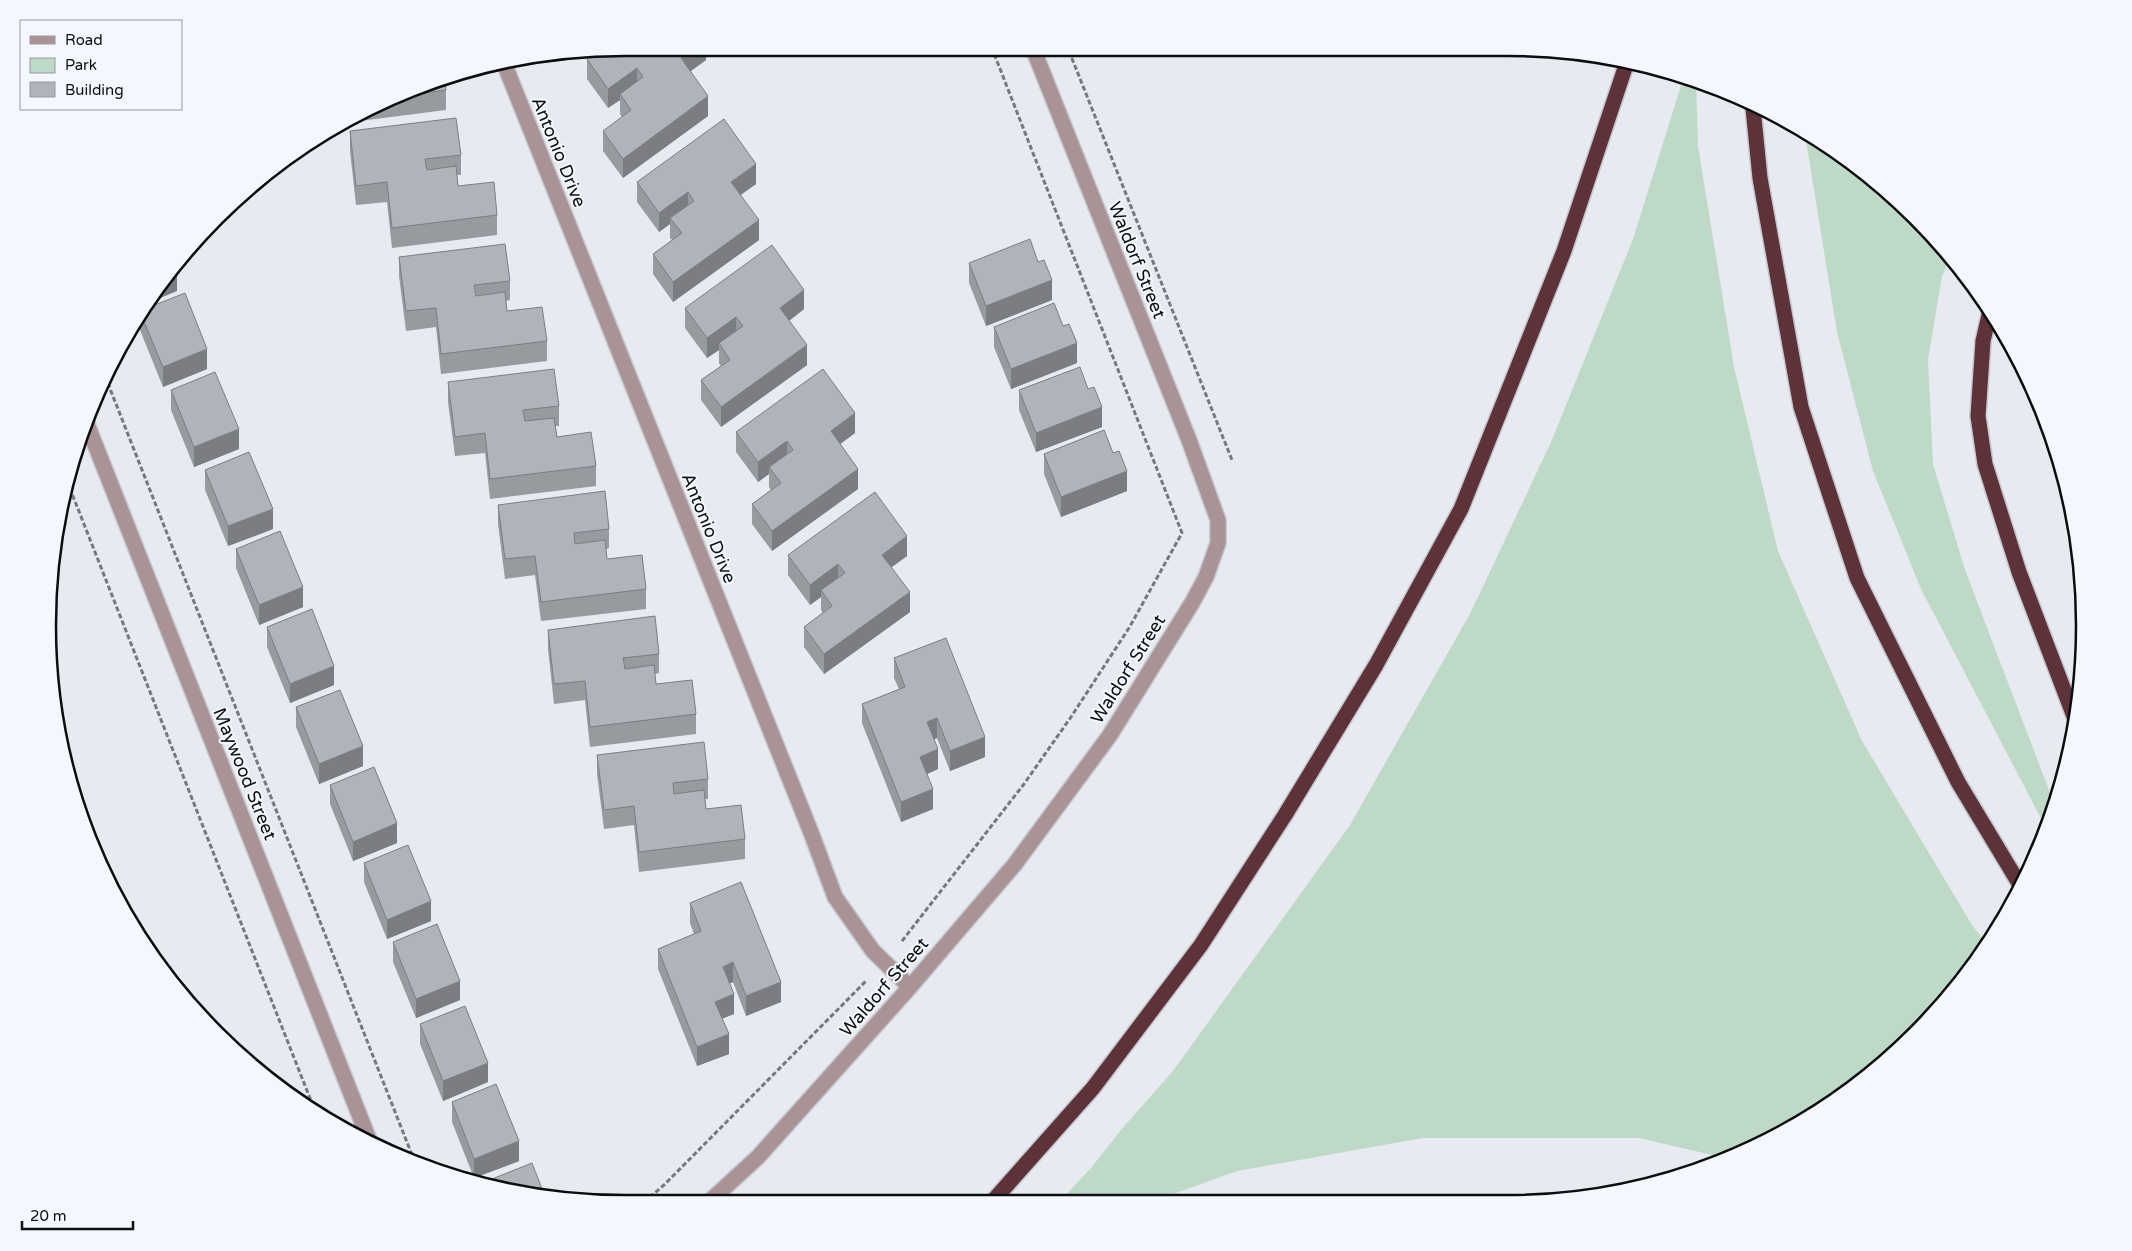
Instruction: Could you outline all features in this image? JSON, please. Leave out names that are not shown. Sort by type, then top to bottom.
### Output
[{"type":"highway","points":[[998,1195],[1093,1088],[1201,945],[1285,815],[1376,665],[1461,509],[1564,251],[1625,69]]},
{"type":"highway","points":[[1754,113],[1760,178],[1801,407],[1848,552],[1857,578],[1958,782],[2016,879]]},
{"type":"highway","points":[[1988,322],[1983,341],[1978,416],[1985,464],[2019,572],[2070,706]]},
{"type":"street","name":"Waldorf Street","points":[[717,1195],[758,1157],[910,987],[1015,864],[1110,735],[1192,603],[1206,577],[1218,543],[1218,520],[1189,440],[1036,56]]},
{"type":"street","name":"Antonio Drive","points":[[506,69],[835,897],[873,951],[910,987]]},
{"type":"street","name":"Maywood Street","points":[[90,432],[366,1132]]},
{"type":"path","points":[[651,1195],[884,961],[908,933],[997,819],[1071,716],[1129,628],[1182,533],[995,56]]},
{"type":"path","points":[[1071,56],[1232,460]]},
{"type":"path","points":[[109,387],[411,1152]]},
{"type":"path","points":[[72,493],[310,1100]]},
{"type":"green space","points":[[1682,84],[1689,86],[1696,89],[1698,146],[1734,367],[1778,551],[1862,741],[1972,925],[1982,938],[1958,972],[1909,1028],[1853,1077],[1823,1099],[1791,1118],[1758,1136],[1713,1155],[1639,1138],[1423,1138],[1237,1171],[1170,1195],[1066,1195],[1091,1168],[1120,1131],[1173,1071],[1350,825],[1471,612],[1552,440],[1633,239]]},
{"type":"green space","points":[[1806,142],[1853,174],[1882,198],[1909,223],[1947,266],[1942,276],[1928,360],[1933,464],[1965,570],[2050,793],[2041,819],[1921,589],[1873,471],[1837,332]]},
{"type":"building","points":[[684,56],[681,58],[708,96],[623,159],[603,131],[631,110],[620,94],[643,77],[637,68],[608,89],[587,59],[590,57]]},
{"type":"building","points":[[446,85],[446,90],[426,93]]},
{"type":"building","points":[[456,118],[461,155],[425,159],[427,170],[456,166],[458,186],[494,182],[497,215],[392,228],[387,182],[356,186],[350,131]]},
{"type":"building","points":[[724,119],[756,164],[731,182],[759,220],[673,282],[653,254],[682,233],[670,218],[694,201],[688,192],[659,213],[637,182]]},
{"type":"building","points":[[1030,239],[1038,262],[1044,260],[1052,280],[986,306],[969,263]]},
{"type":"building","points":[[505,244],[510,281],[474,285],[476,296],[505,292],[507,311],[542,307],[547,341],[441,354],[436,308],[406,311],[399,257]]},
{"type":"building","points":[[772,245],[804,290],[780,308],[807,345],[721,407],[701,380],[730,360],[719,343],[743,326],[736,317],[707,338],[685,308]]},
{"type":"building","points":[[185,293],[207,349],[163,367],[144,322],[155,305]]},
{"type":"building","points":[[1054,303],[1063,326],[1069,324],[1077,343],[1011,369],[994,327]]},
{"type":"building","points":[[1080,367],[1088,389],[1094,387],[1102,407],[1036,433],[1019,390]]},
{"type":"building","points":[[554,369],[559,406],[523,410],[525,421],[554,418],[557,437],[591,432],[596,466],[490,479],[485,433],[455,437],[448,382]]},
{"type":"building","points":[[823,369],[855,413],[831,431],[858,469],[772,531],[752,504],[781,483],[769,467],[793,450],[787,441],[758,462],[736,432]]},
{"type":"building","points":[[215,372],[239,429],[194,447],[171,390]]},
{"type":"building","points":[[1104,430],[1113,453],[1119,451],[1127,471],[1061,497],[1044,454]]},
{"type":"building","points":[[249,452],[273,509],[228,526],[205,470]]},
{"type":"building","points":[[605,491],[609,529],[574,533],[575,544],[605,540],[607,559],[642,555],[646,589],[541,602],[535,556],[505,559],[498,505]]},
{"type":"building","points":[[875,492],[907,536],[882,555],[910,592],[824,654],[804,627],[832,606],[821,590],[845,573],[838,564],[810,585],[788,555]]},
{"type":"building","points":[[280,531],[303,587],[259,605],[236,549]]},
{"type":"building","points":[[312,609],[334,666],[290,684],[267,627]]},
{"type":"building","points":[[655,616],[659,654],[623,658],[625,669],[654,665],[656,684],[692,680],[696,714],[590,727],[585,681],[554,684],[548,630]]},
{"type":"building","points":[[946,638],[985,737],[950,751],[937,718],[927,722],[938,749],[920,757],[933,789],[901,802],[862,704],[905,687],[894,658]]},
{"type":"building","points":[[340,690],[363,746],[319,764],[296,707]]},
{"type":"building","points":[[704,742],[708,779],[673,783],[674,794],[704,790],[706,809],[741,805],[745,839],[639,852],[634,806],[604,810],[597,755]]},
{"type":"building","points":[[374,767],[397,823],[353,842],[330,785]]},
{"type":"building","points":[[408,845],[431,901],[387,920],[364,863]]},
{"type":"building","points":[[741,882],[781,982],[746,996],[733,962],[723,967],[734,994],[715,1002],[729,1034],[697,1047],[658,949],[701,931],[690,903]]},
{"type":"building","points":[[437,924],[460,981],[416,999],[393,942]]},
{"type":"building","points":[[465,1006],[488,1063],[443,1081],[420,1024]]},
{"type":"building","points":[[496,1084],[519,1141],[474,1159],[452,1102]]},
{"type":"building","points":[[532,1163],[542,1189],[514,1184],[493,1179]]}]
